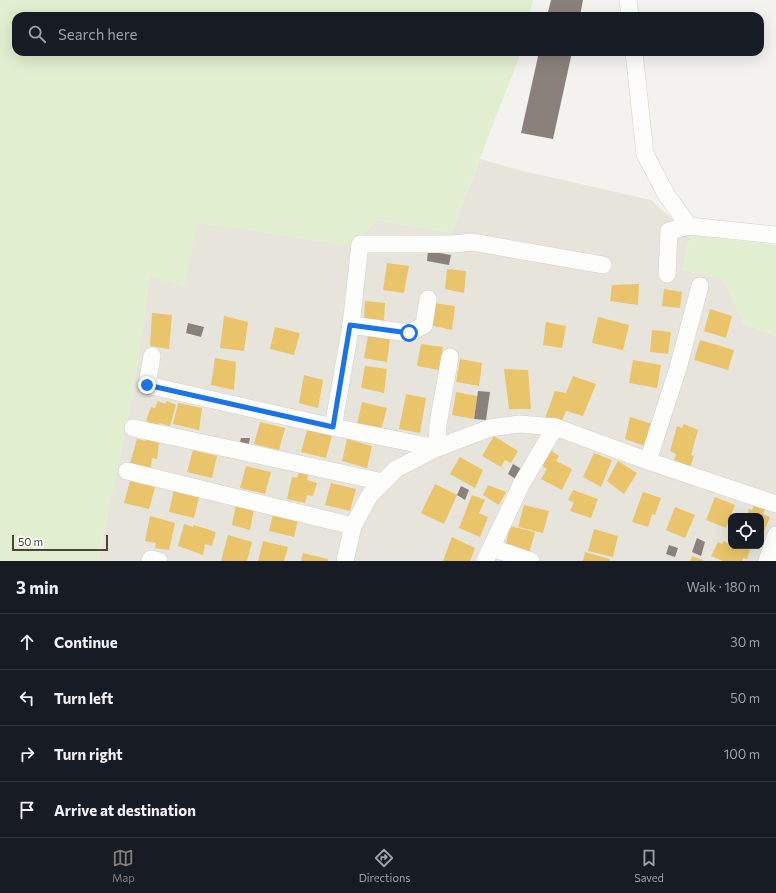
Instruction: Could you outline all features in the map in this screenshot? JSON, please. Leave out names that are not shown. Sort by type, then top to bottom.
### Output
[{"type":"street","points":[[628,0],[630,12]]},
{"type":"street","points":[[634,56],[645,154],[667,196],[689,226]]},
{"type":"street","points":[[667,274],[669,231],[689,226],[776,235]]},
{"type":"street","points":[[333,427],[350,325],[360,244],[453,244],[472,242],[603,265]]},
{"type":"street","points":[[648,461],[678,368],[700,286]]},
{"type":"street","points":[[350,325],[409,333],[424,325],[428,299]]},
{"type":"street","points":[[152,356],[147,385],[333,427],[437,448]]},
{"type":"street","points":[[437,448],[438,424],[450,357]]},
{"type":"street","points":[[345,561],[353,526],[370,495],[396,469],[437,448],[490,428],[519,424],[556,427],[648,461],[776,504]]},
{"type":"street","points":[[531,561],[489,555],[520,485],[556,427]]},
{"type":"street","points":[[133,428],[383,482]]},
{"type":"street","points":[[127,471],[353,526]]},
{"type":"street","points":[[767,561],[776,535]]},
{"type":"street","points":[[150,561],[151,559],[159,561]]},
{"type":"shaded area","points":[[480,159],[519,170],[651,200],[690,235],[682,270],[723,279],[744,324],[776,336],[776,561],[98,561],[134,387],[150,276],[184,286],[197,222],[353,246],[377,220],[451,233]]},
{"type":"green space","points":[[0,0],[533,0],[530,12],[12,12],[12,56],[519,56],[451,233],[377,220],[353,246],[198,223],[184,286],[150,277],[134,387],[98,561],[0,561]]},
{"type":"green space","points":[[690,235],[776,245],[776,336],[744,324],[723,279],[682,270]]},
{"type":"building: Homes","points":[[387,263],[409,266],[404,293],[383,290]]},
{"type":"building: Homes","points":[[447,269],[466,271],[464,293],[445,289]]},
{"type":"building: Homes","points":[[639,284],[638,305],[610,301],[612,285]]},
{"type":"building: Homes","points":[[664,289],[682,292],[680,308],[662,306]]},
{"type":"building: Homes","points":[[365,301],[385,303],[384,321],[364,319]]},
{"type":"building: Homes","points":[[433,303],[455,306],[452,330],[430,325]]},
{"type":"building: Homes","points":[[710,309],[732,316],[726,338],[704,331]]},
{"type":"building: Homes","points":[[152,313],[172,315],[169,349],[150,346]]},
{"type":"building: Homes","points":[[224,316],[248,322],[244,351],[220,348]]},
{"type":"building: Homes","points":[[598,317],[629,325],[623,350],[592,343]]},
{"type":"building: Homes","points":[[546,322],[566,326],[562,348],[543,345]]},
{"type":"building: Homes","points":[[275,327],[300,333],[294,355],[270,349]]},
{"type":"building: Homes","points":[[652,330],[671,332],[668,354],[650,352]]},
{"type":"building: Homes","points":[[368,336],[390,339],[387,362],[364,358]]},
{"type":"building: Homes","points":[[700,340],[734,350],[728,370],[694,360]]},
{"type":"building: Homes","points":[[421,344],[443,347],[439,370],[417,366]]},
{"type":"building: Homes","points":[[215,358],[236,362],[234,390],[211,385]]},
{"type":"building: Homes","points":[[460,359],[482,363],[479,386],[456,382]]},
{"type":"building: Homes","points":[[633,360],[661,365],[657,388],[629,383]]},
{"type":"building: Homes","points":[[365,366],[387,369],[384,393],[361,388]]},
{"type":"building: Homes","points":[[504,369],[528,370],[531,409],[509,409]]},
{"type":"building: Homes","points":[[304,375],[323,380],[318,408],[299,403]]},
{"type":"building: Homes","points":[[573,376],[596,384],[583,416],[566,411],[561,423],[545,418],[555,391],[566,393]]},
{"type":"building: Homes","points":[[456,392],[477,396],[474,419],[452,415]]},
{"type":"building: Homes","points":[[406,394],[426,398],[420,433],[399,429]]},
{"type":"building: Homes","points":[[158,401],[165,404],[167,401],[176,405],[170,426],[159,423],[157,427],[146,421],[151,407],[155,408]]},
{"type":"building: Homes","points":[[362,402],[387,408],[381,430],[357,424]]},
{"type":"building: Homes","points":[[178,403],[202,408],[199,430],[173,424]]},
{"type":"building: Homes","points":[[630,417],[652,424],[645,446],[625,439]]},
{"type":"building: Homes","points":[[260,422],[285,428],[279,450],[254,444]]},
{"type":"building: Homes","points":[[684,424],[698,430],[691,455],[694,456],[689,470],[673,465],[676,454],[670,451],[677,426],[682,428]]},
{"type":"building: Homes","points":[[307,430],[332,436],[326,458],[301,452]]},
{"type":"building: Homes","points":[[494,436],[518,451],[511,463],[505,460],[501,467],[482,456]]},
{"type":"building: Homes","points":[[137,439],[146,441],[146,439],[159,443],[157,459],[152,458],[150,472],[129,467]]},
{"type":"building: Homes","points":[[347,439],[372,446],[367,468],[342,461]]},
{"type":"building: Homes","points":[[549,449],[559,456],[556,461],[572,469],[562,490],[541,479],[547,469],[540,464]]},
{"type":"building: Homes","points":[[193,450],[217,456],[212,478],[187,472]]},
{"type":"building: Homes","points":[[594,453],[612,460],[601,487],[583,477]]},
{"type":"building: Homes","points":[[460,457],[483,470],[475,488],[450,474]]},
{"type":"building: Homes","points":[[618,461],[637,473],[624,494],[607,481]]},
{"type":"building: Homes","points":[[246,466],[271,472],[265,494],[240,488]]},
{"type":"building: Homes","points":[[299,472],[308,475],[307,480],[317,483],[313,496],[307,495],[305,503],[287,499],[292,477],[297,478]]},
{"type":"building: Homes","points":[[130,481],[155,487],[149,509],[124,503]]},
{"type":"building: Homes","points":[[331,483],[356,489],[350,511],[325,505]]},
{"type":"building: Homes","points":[[435,484],[457,495],[444,524],[421,513]]},
{"type":"building: Homes","points":[[488,485],[506,492],[499,505],[483,495]]},
{"type":"building: Homes","points":[[174,490],[199,497],[194,518],[169,512]]},
{"type":"building: Homes","points":[[573,490],[598,499],[591,518],[570,511],[574,502],[568,500]]},
{"type":"building: Homes","points":[[643,492],[661,498],[655,515],[652,514],[648,527],[632,522]]},
{"type":"building: Homes","points":[[472,495],[485,500],[479,513],[488,517],[480,537],[459,528]]},
{"type":"building: Homes","points":[[715,497],[735,505],[732,513],[728,513],[728,523],[726,528],[706,520]]},
{"type":"building: Homes","points":[[236,505],[254,509],[250,530],[232,525]]},
{"type":"building: Homes","points":[[524,505],[549,511],[543,533],[518,527]]},
{"type":"building: Homes","points":[[754,505],[765,509],[763,513],[748,513],[749,509],[752,510]]},
{"type":"building: Homes","points":[[675,507],[695,515],[685,538],[666,530]]},
{"type":"building: Homes","points":[[274,509],[299,515],[294,537],[269,531]]},
{"type":"building: Homes","points":[[764,514],[770,517],[764,532]]},
{"type":"building: Homes","points":[[150,516],[175,523],[169,550],[155,548],[156,543],[145,541]]},
{"type":"building: Homes","points":[[184,524],[193,527],[194,525],[216,532],[212,546],[205,544],[203,555],[178,546]]},
{"type":"building: Homes","points":[[510,526],[535,532],[529,554],[505,548]]},
{"type":"building: Homes","points":[[594,529],[618,536],[613,557],[588,551]]},
{"type":"building: Homes","points":[[228,535],[252,542],[247,561],[221,561]]},
{"type":"building: Homes","points":[[452,537],[475,548],[470,561],[443,561]]},
{"type":"building: Homes","points":[[263,541],[288,547],[284,561],[258,561]]},
{"type":"building: Homes","points":[[724,541],[728,544],[728,549],[750,550],[747,559],[743,558],[742,561],[723,561],[711,556],[718,542],[722,544]]},
{"type":"building: Homes","points":[[585,552],[610,559],[609,561],[583,561]]},
{"type":"building: Homes","points":[[303,553],[328,559],[328,561],[301,561]]},
{"type":"building: Homes","points":[[692,556],[705,561],[690,561]]},
{"type":"building: Industry","points":[[551,0],[583,0],[581,12],[548,12]]},
{"type":"building: Industry","points":[[538,56],[571,56],[553,139],[521,133]]},
{"type":"building: Industry","points":[[428,251],[451,255],[449,265],[427,261]]},
{"type":"building: Industry","points":[[188,323],[204,327],[201,337],[186,333]]},
{"type":"building: Industry","points":[[478,391],[490,392],[486,420],[474,419]]},
{"type":"building: Industry","points":[[241,438],[250,438],[248,448],[239,447]]},
{"type":"building: Industry","points":[[513,464],[523,470],[517,480],[508,474]]},
{"type":"building: Industry","points":[[461,486],[469,490],[465,500],[457,495]]},
{"type":"building: Industry","points":[[697,538],[705,542],[701,556],[692,552]]},
{"type":"building: Industry","points":[[669,545],[678,548],[675,557],[666,554]]},
{"type":"route","points":[[147,385],[333,427],[350,325],[409,333]]}]
